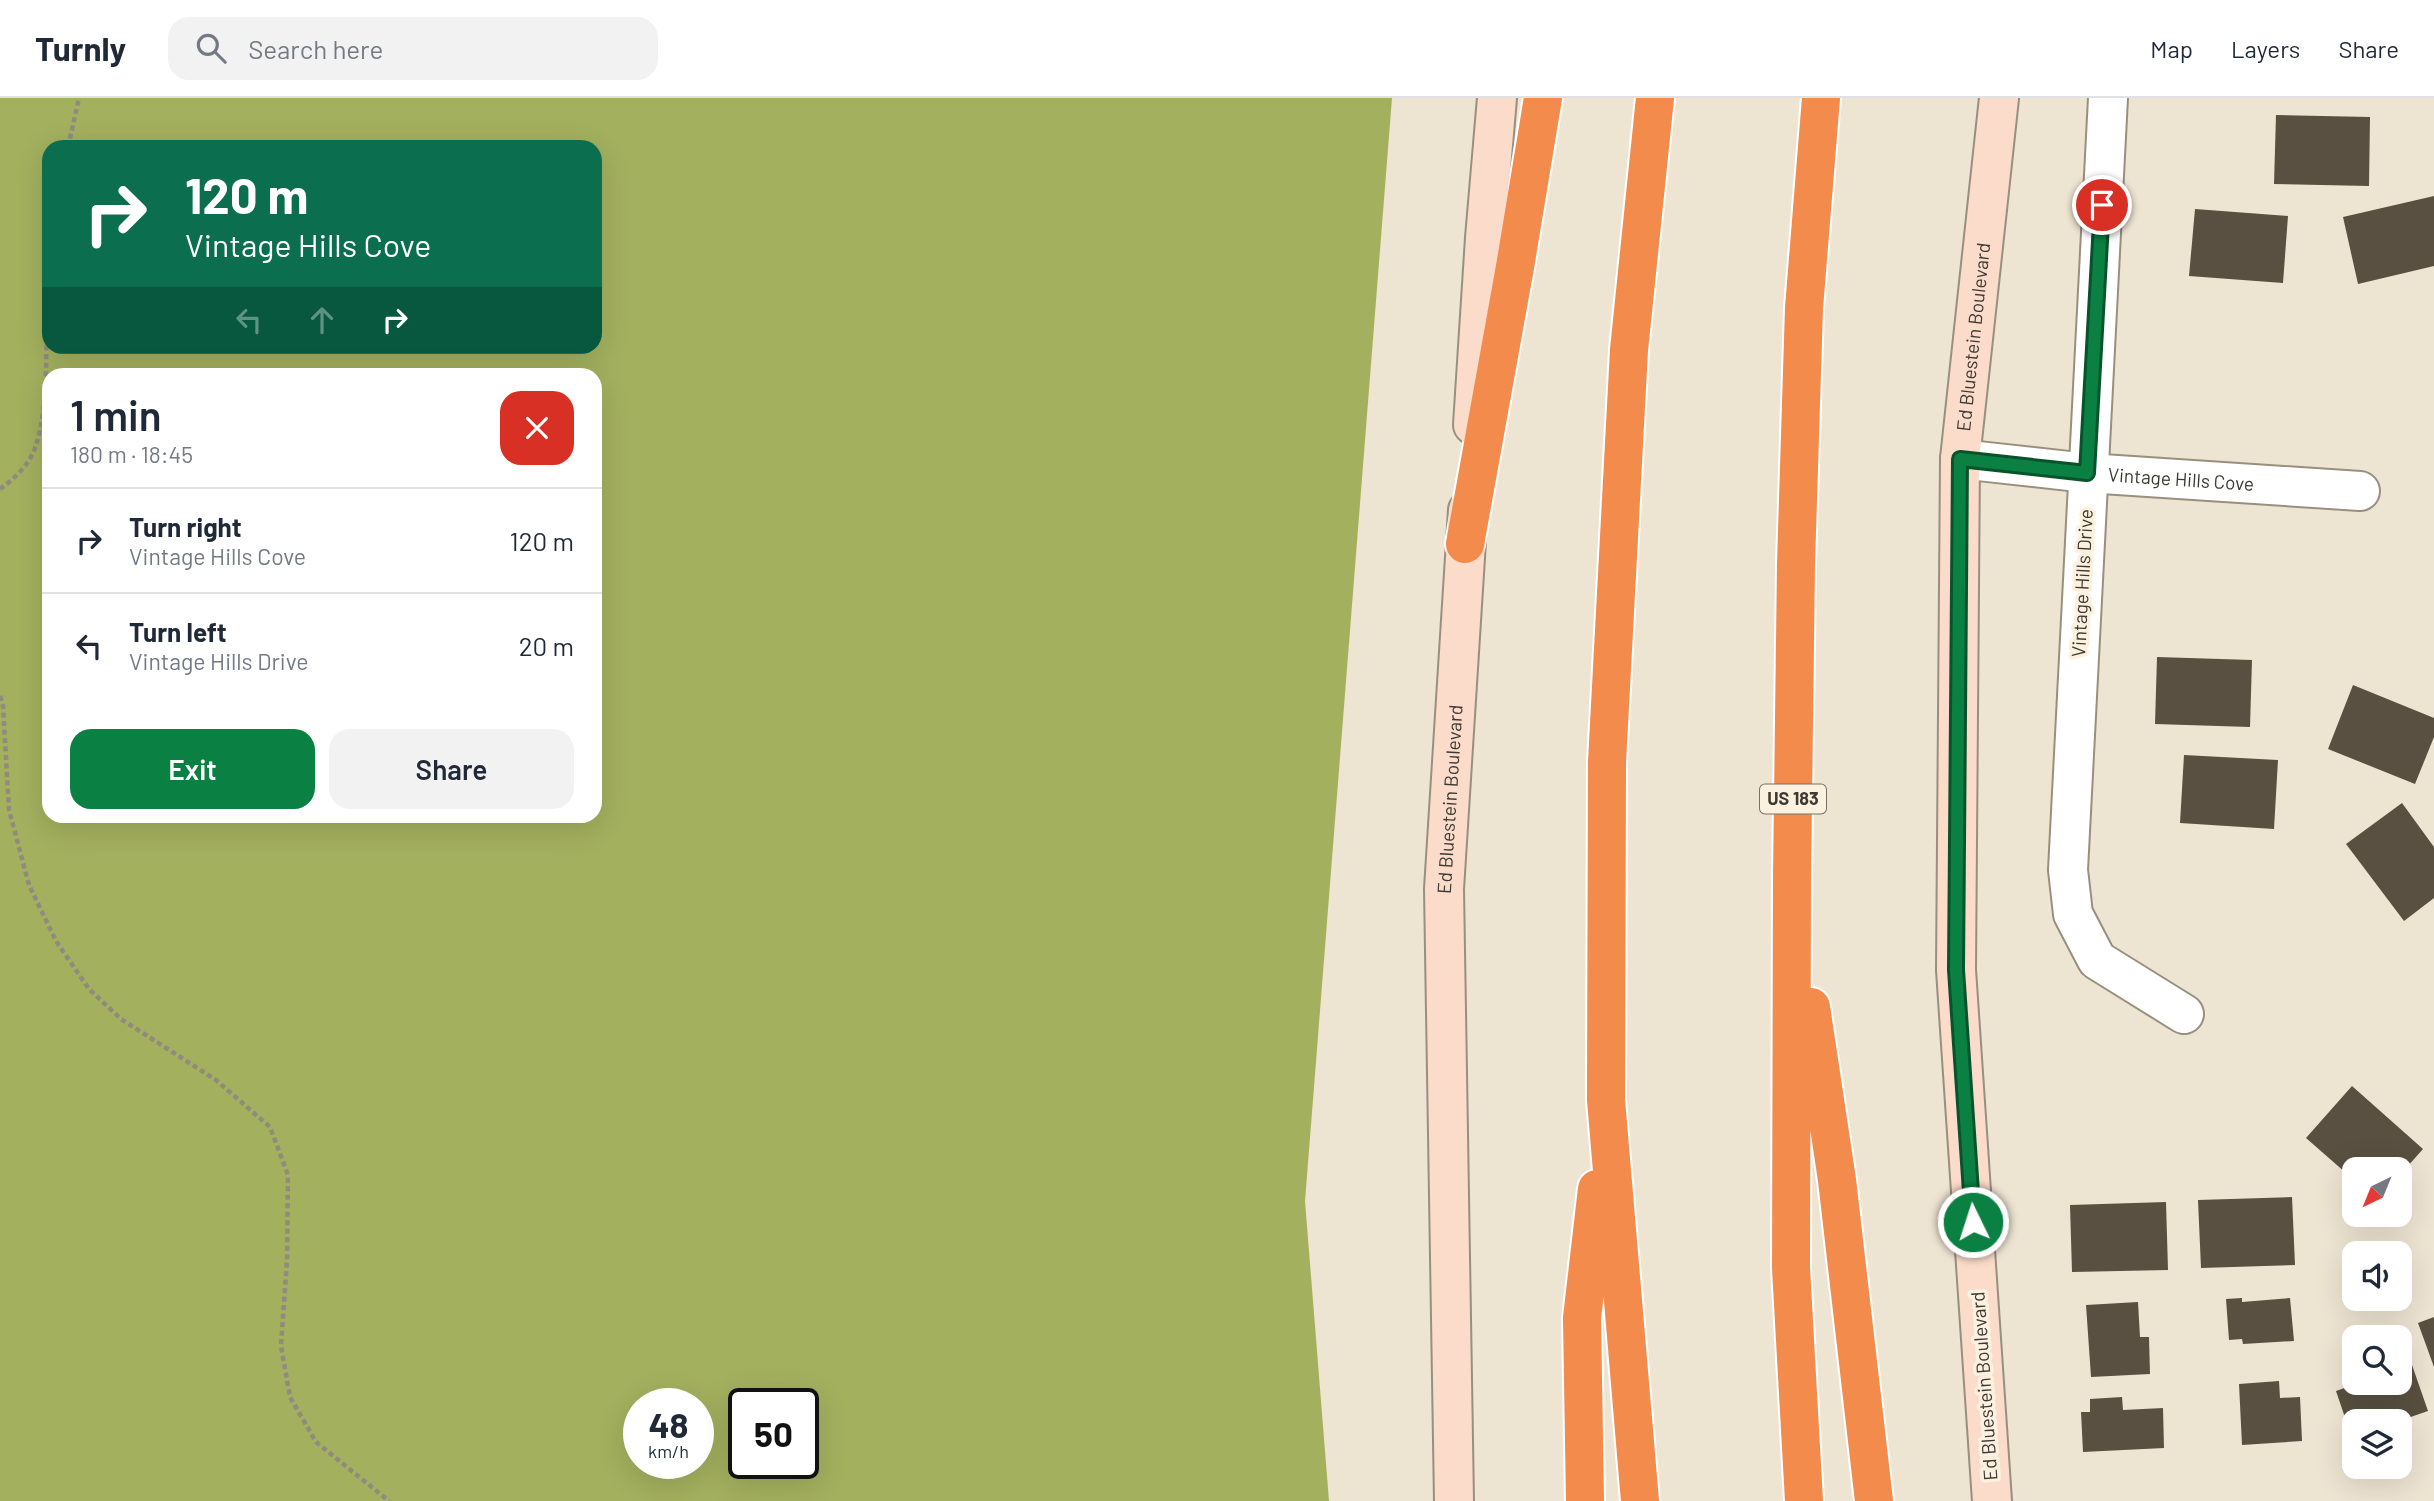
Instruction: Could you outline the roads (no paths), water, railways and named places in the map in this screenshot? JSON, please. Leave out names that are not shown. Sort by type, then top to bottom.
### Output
[{"type":"highway","points":[[1465,544],[1516,267],[1543,98]]},
{"type":"highway","points":[[1640,1501],[1606,1100],[1607,762],[1629,350],[1655,98]]},
{"type":"highway","name":"US 183","points":[[1804,1501],[1791,1268],[1792,878],[1796,564],[1804,308],[1821,98]]},
{"type":"highway","points":[[1792,878],[1837,1180],[1874,1501]]},
{"type":"highway","points":[[1585,1501],[1583,1318],[1606,1100]]},
{"type":"main road","name":"Ed Bluestein Boulevard","points":[[1454,1501],[1444,889],[1485,239],[1497,98]]},
{"type":"main road","name":"Ed Bluestein Boulevard","points":[[1992,1501],[1956,970],[1960,459],[1999,98]]},
{"type":"street","name":"Vintage Hills Drive","points":[[2108,98],[2068,870],[2073,914],[2097,960],[2184,1014]]},
{"type":"street","name":"Vintage Hills Cove","points":[[1960,459],[2087,473],[2360,491]]}]
